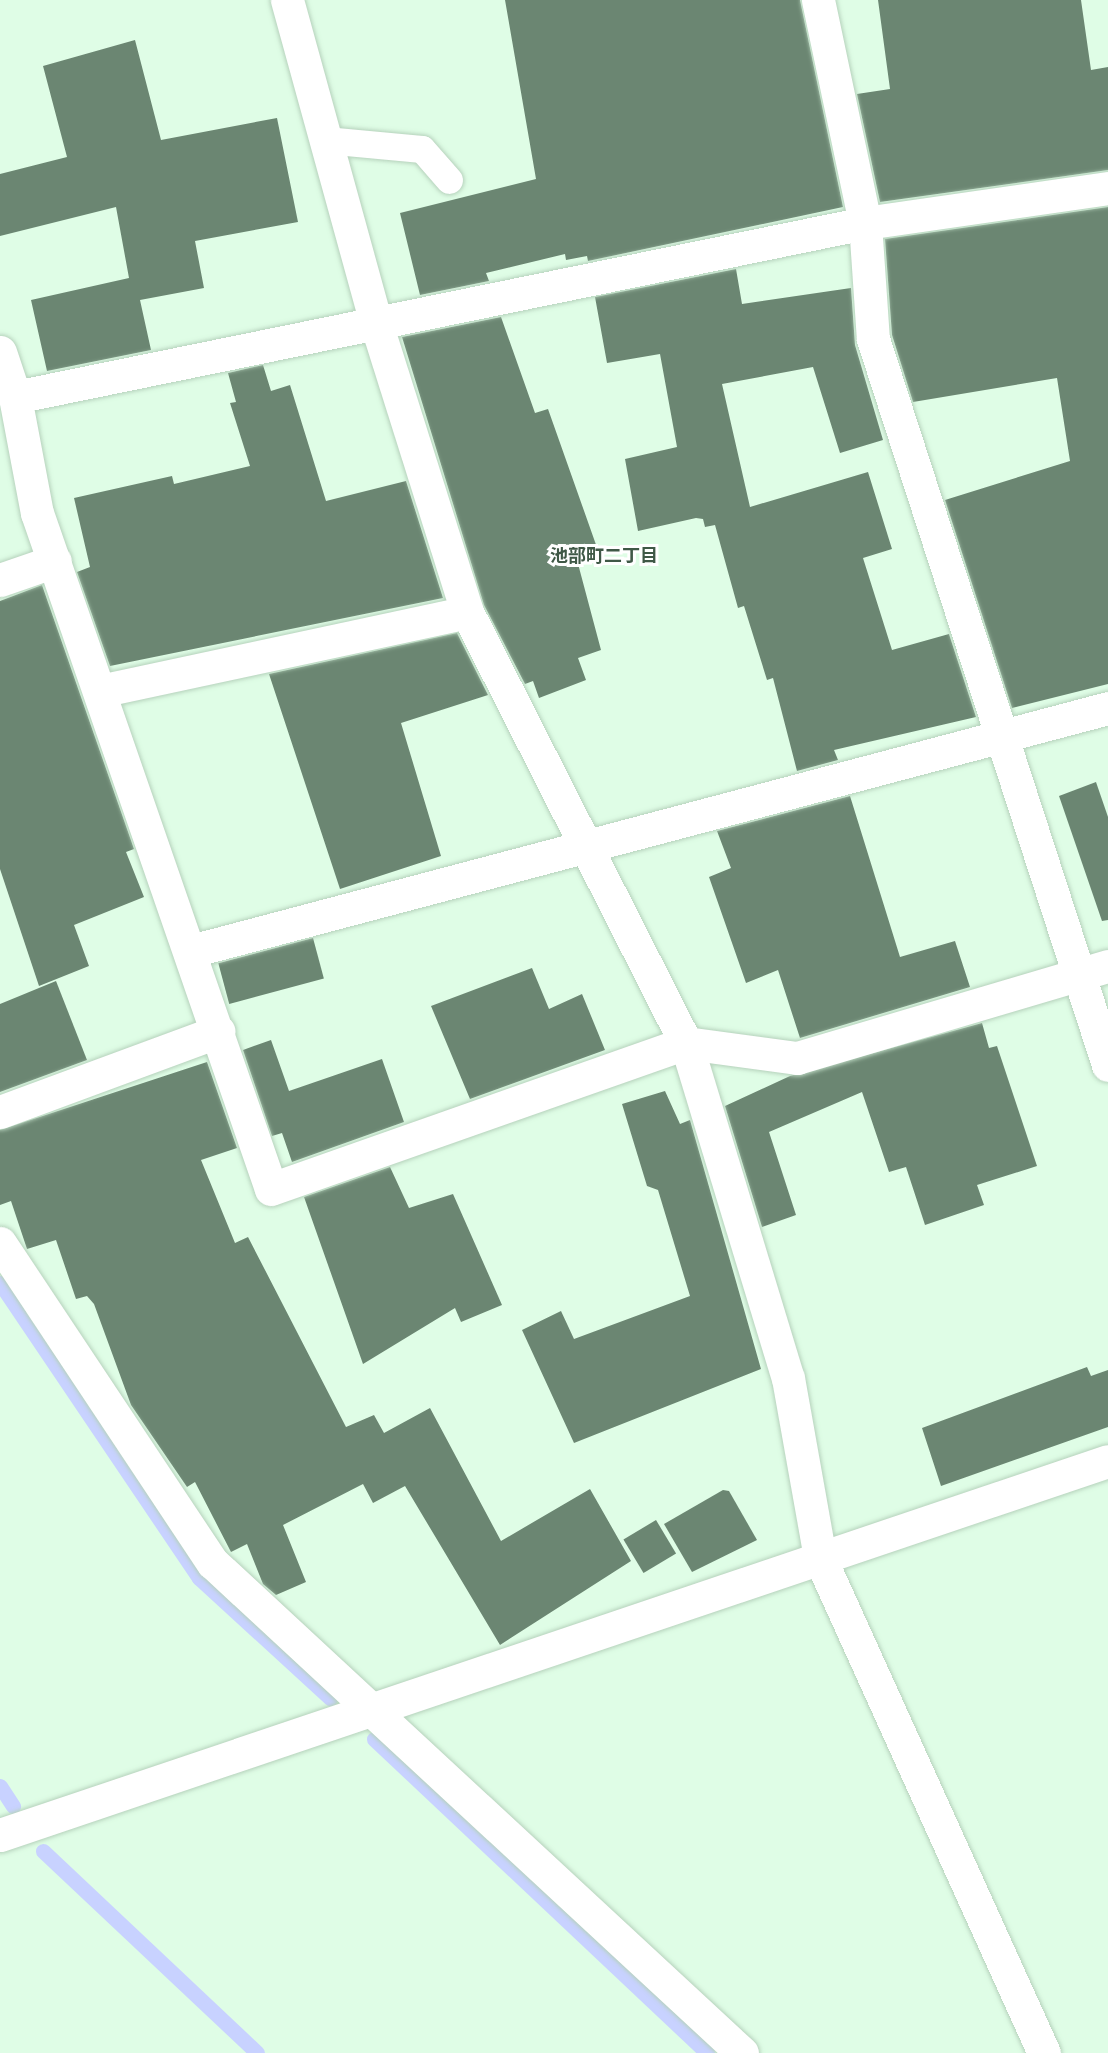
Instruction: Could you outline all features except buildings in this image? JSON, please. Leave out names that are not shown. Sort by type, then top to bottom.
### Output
[{"type":"street","points":[[287,0],[376,323],[467,612],[589,846],[686,1043],[788,1378],[820,1558],[1044,2053]]},
{"type":"street","points":[[818,0],[865,223],[873,339],[1108,1065]]},
{"type":"street","points":[[15,397],[865,223],[1108,188]]},
{"type":"street","points":[[0,352],[15,397],[38,513],[219,1031],[271,1189],[686,1043],[797,1058],[1077,972],[1108,966]]},
{"type":"street","points":[[0,580],[55,561]]},
{"type":"street","points":[[100,691],[467,612]]},
{"type":"street","points":[[191,951],[1108,708]]},
{"type":"street","points":[[0,1112],[219,1031]]},
{"type":"street","points":[[0,1243],[213,1563],[374,1708],[742,2053]]},
{"type":"street","points":[[0,1835],[1108,1461]]},
{"type":"lane","points":[[326,140],[422,149],[449,180]]},
{"type":"waterway","points":[[0,1283],[199,1578],[330,1698]]},
{"type":"waterway","points":[[374,1739],[707,2053]]},
{"type":"waterway","points":[[0,1786],[13,1806]]},
{"type":"waterway","points":[[43,1851],[257,2053]]},
{"type":"district","name":"池部町二丁目","points":[[604,556]]}]
